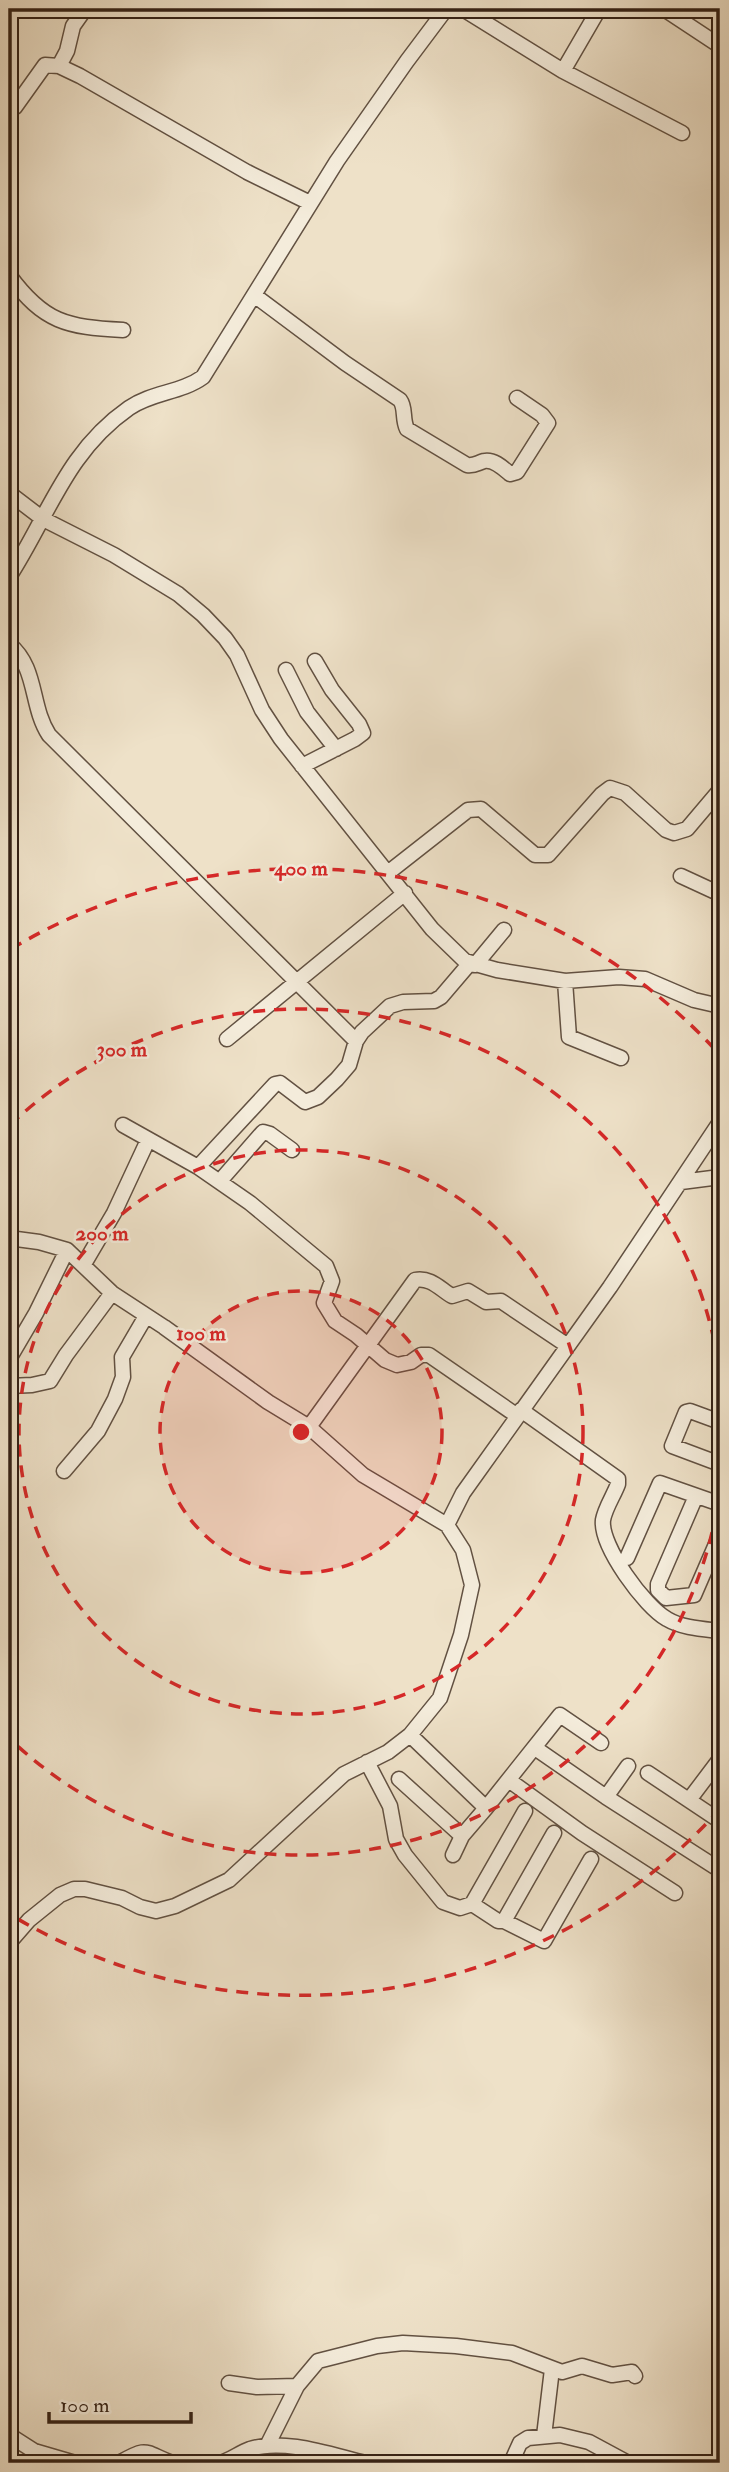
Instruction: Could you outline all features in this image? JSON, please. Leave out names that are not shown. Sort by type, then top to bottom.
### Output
[{"type":"street","points":[[59,66],[67,51],[73,26],[85,9]]},
{"type":"street","points":[[9,577],[76,458],[114,419],[145,398],[188,385],[203,377],[350,142],[446,9]]},
{"type":"street","points":[[463,9],[563,71],[682,133]]},
{"type":"street","points":[[563,71],[599,9]]},
{"type":"street","points":[[664,9],[720,46]]},
{"type":"street","points":[[9,111],[15,107],[45,65],[59,66],[247,172],[310,203]]},
{"type":"street","points":[[9,275],[42,310],[56,319],[74,326],[124,330]]},
{"type":"street","points":[[254,295],[400,400],[404,405],[404,423],[407,429],[467,465],[473,466],[487,460],[510,474],[517,472],[548,423],[547,419],[517,398]]},
{"type":"street","points":[[9,493],[43,519],[114,555],[161,583],[203,615],[237,655],[270,724],[432,929],[457,954],[473,964],[565,981],[619,977],[645,979],[694,1000],[720,1006]]},
{"type":"street","points":[[9,644],[28,669],[48,735],[356,1041]]},
{"type":"street","points":[[304,765],[363,734],[315,661]]},
{"type":"street","points":[[286,670],[307,712],[336,749]]},
{"type":"street","points":[[264,699],[304,765]]},
{"type":"street","points":[[389,872],[474,808],[481,810],[535,856],[542,856],[548,855],[610,788],[625,793],[666,830],[674,833],[687,829],[720,790]]},
{"type":"street","points":[[681,876],[720,894]]},
{"type":"street","points":[[227,1039],[405,893]]},
{"type":"street","points":[[198,1167],[275,1084],[279,1083],[305,1102],[318,1097],[349,1065],[356,1041],[362,1032],[390,1006],[403,1002],[435,1001],[441,997],[504,930]]},
{"type":"street","points":[[565,981],[569,1037],[621,1058]]},
{"type":"street","points":[[447,1525],[463,1493],[568,1346],[720,1122]]},
{"type":"street","points":[[122,1125],[220,1181],[326,1266],[332,1281],[324,1303],[335,1321],[385,1360],[397,1365],[411,1362],[421,1355],[429,1355],[618,1479],[603,1517],[611,1550],[624,1572],[657,1612],[674,1623],[720,1631]]},
{"type":"street","points":[[220,1181],[263,1132],[292,1150]]},
{"type":"street","points":[[84,1264],[114,1213],[148,1140]]},
{"type":"street","points":[[681,1182],[720,1177]]},
{"type":"street","points":[[9,1238],[39,1242],[67,1250],[112,1293],[268,1402],[309,1427],[363,1475],[447,1525],[463,1550],[472,1585],[461,1635],[440,1698],[410,1735],[388,1752],[344,1774],[229,1880],[175,1906],[156,1911],[122,1898],[74,1889],[60,1895],[29,1920],[9,1943]]},
{"type":"street","points":[[9,1359],[36,1313],[67,1250]]},
{"type":"street","points":[[309,1427],[370,1346],[415,1280],[432,1282],[452,1296],[468,1291],[486,1302],[501,1301],[568,1346]]},
{"type":"street","points":[[9,1386],[50,1381],[112,1293]]},
{"type":"street","points":[[64,1471],[98,1431],[115,1399],[122,1377],[122,1357],[146,1316]]},
{"type":"street","points":[[720,1422],[686,1412],[672,1447],[720,1464]]},
{"type":"street","points":[[627,1558],[660,1483],[720,1504]]},
{"type":"street","points":[[696,1496],[658,1584],[659,1590],[666,1598],[694,1595],[720,1535]]},
{"type":"street","points":[[453,1855],[461,1836],[510,1781],[560,1715],[601,1743]]},
{"type":"street","points":[[410,1735],[486,1808]]},
{"type":"street","points":[[535,1748],[720,1870]]},
{"type":"street","points":[[689,1800],[720,1759]]},
{"type":"street","points":[[367,1762],[390,1805],[396,1839],[405,1855],[443,1902],[460,1908],[472,1904],[525,1811]]},
{"type":"street","points":[[606,1797],[628,1766]]},
{"type":"street","points":[[648,1773],[720,1821]]},
{"type":"street","points":[[399,1779],[461,1836]]},
{"type":"street","points":[[510,1781],[582,1833],[676,1894]]},
{"type":"street","points":[[504,1921],[554,1833]]},
{"type":"street","points":[[472,1904],[498,1921],[504,1921],[544,1941],[592,1859]]},
{"type":"street","points":[[267,2446],[297,2386],[318,2361],[352,2351],[403,2343],[512,2353],[567,2372],[582,2366],[612,2375],[632,2372],[635,2376]]},
{"type":"street","points":[[544,2436],[552,2369]]},
{"type":"street","points":[[229,2383],[257,2387],[297,2386]]},
{"type":"street","points":[[9,2435],[34,2451],[75,2463]]},
{"type":"street","points":[[511,2463],[520,2443],[528,2438],[566,2435],[608,2450],[628,2463]]},
{"type":"street","points":[[220,2463],[249,2449],[267,2446],[320,2450],[365,2463]]},
{"type":"street","points":[[119,2463],[145,2451],[172,2463]]}]
